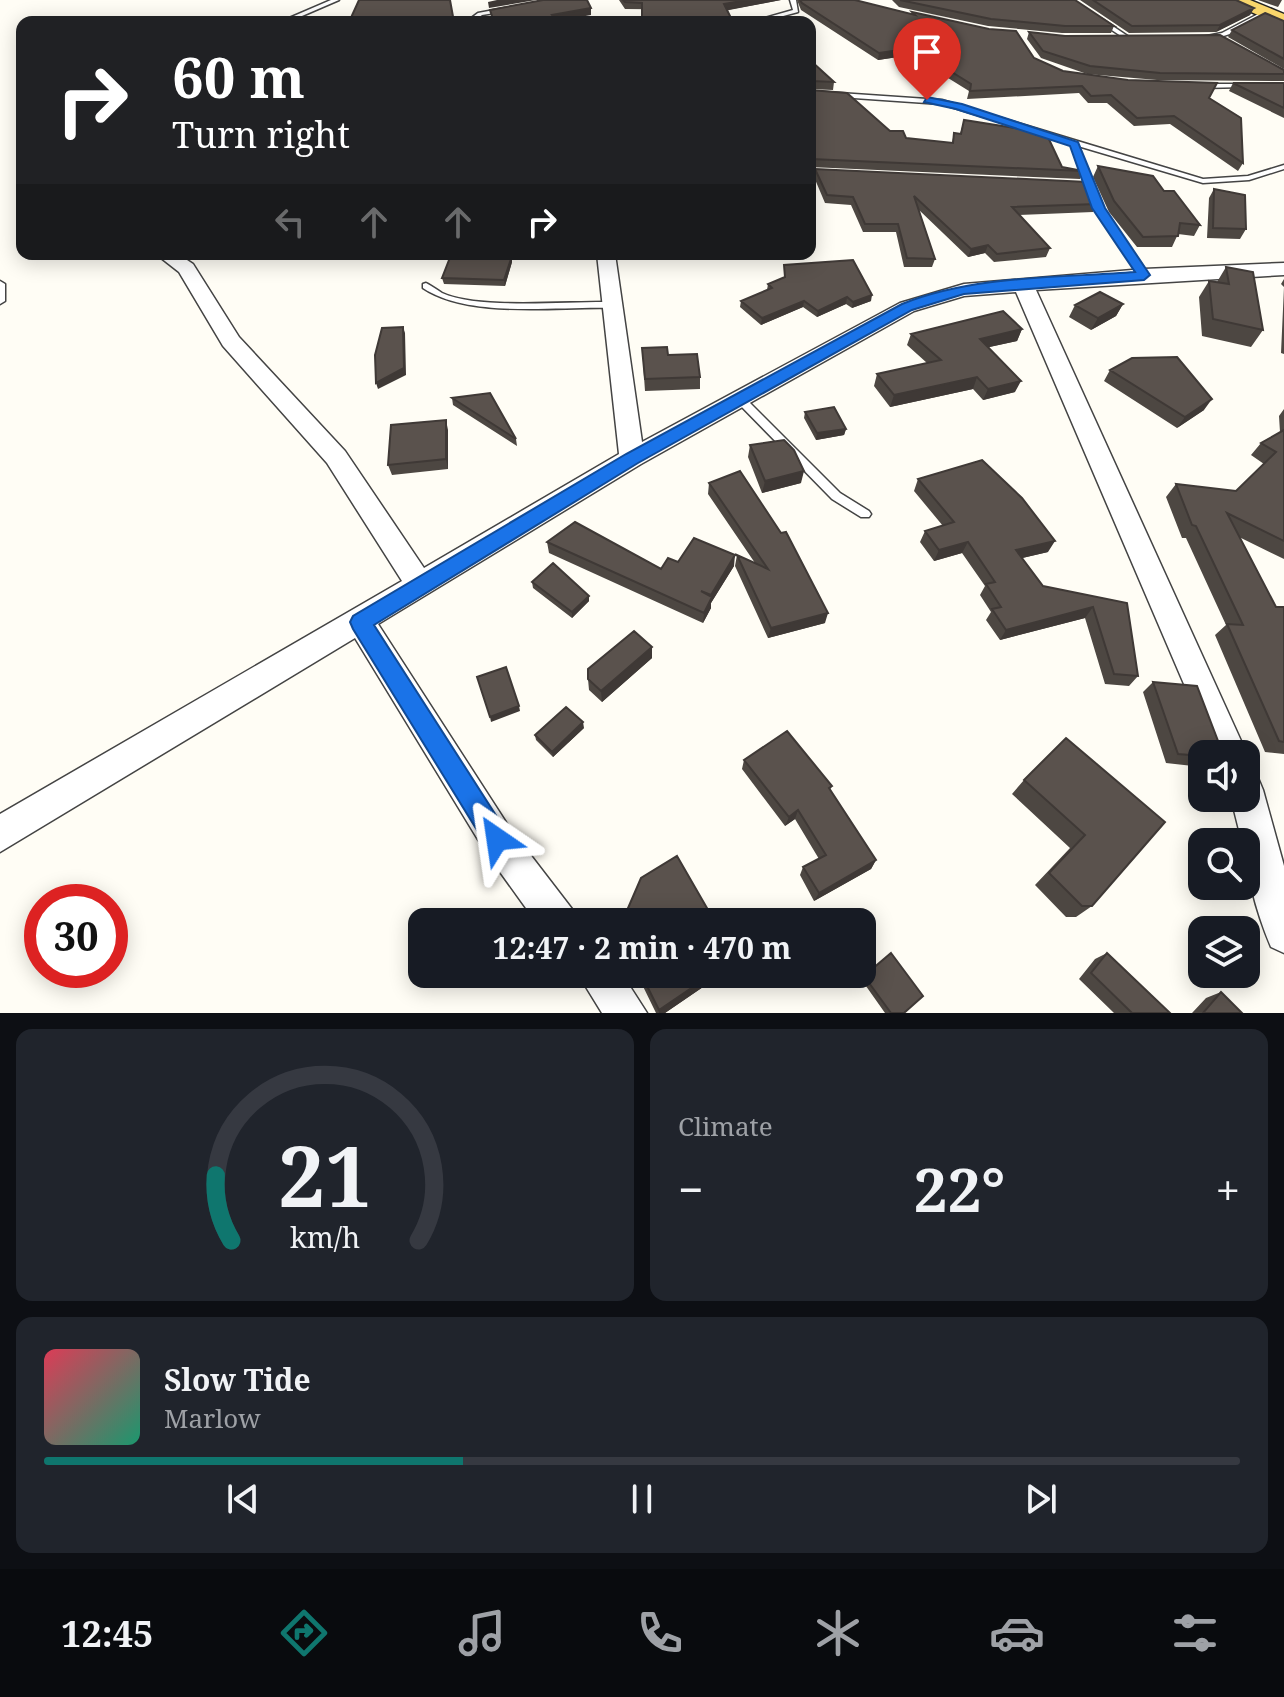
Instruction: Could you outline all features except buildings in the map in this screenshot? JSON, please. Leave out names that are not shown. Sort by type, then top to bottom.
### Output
[{"type":"main road","points":[[1234,0],[1284,21]]},
{"type":"street","points":[[174,260],[186,268],[231,341],[336,457],[420,585]]},
{"type":"street","points":[[607,260],[632,458]]},
{"type":"street","points":[[0,834],[632,458],[882,318],[921,301],[964,290],[1144,275],[1284,269]]},
{"type":"street","points":[[1023,284],[1224,740]]},
{"type":"street","points":[[361,622],[497,839],[549,908]]},
{"type":"street","points":[[1257,812],[1274,844],[1284,934]]},
{"type":"street","points":[[608,988],[627,1013]]},
{"type":"lane","points":[[297,16],[336,0]]},
{"type":"lane","points":[[777,16],[796,11],[793,0]]},
{"type":"lane","points":[[477,16],[512,8]]},
{"type":"lane","points":[[1203,37],[1218,37],[1264,13]]},
{"type":"lane","points":[[1093,15],[1126,37]]},
{"type":"lane","points":[[1114,37],[1142,37]]},
{"type":"lane","points":[[1218,37],[1231,44]]},
{"type":"lane","points":[[1195,86],[1261,86]]},
{"type":"lane","points":[[816,93],[942,102],[1203,181],[1249,178],[1284,167]]},
{"type":"lane","points":[[1074,144],[1110,228],[1144,275]]},
{"type":"lane","points":[[1075,184],[1090,185]]},
{"type":"lane","points":[[0,284],[0,301]]},
{"type":"lane","points":[[426,286],[443,297],[498,306],[612,305]]},
{"type":"lane","points":[[739,398],[836,496],[865,514]]},
{"type":"route","points":[[497,839],[361,622],[632,458],[882,318],[935,296],[964,290],[1144,275],[1098,208],[1074,144],[958,106],[927,100]]}]
